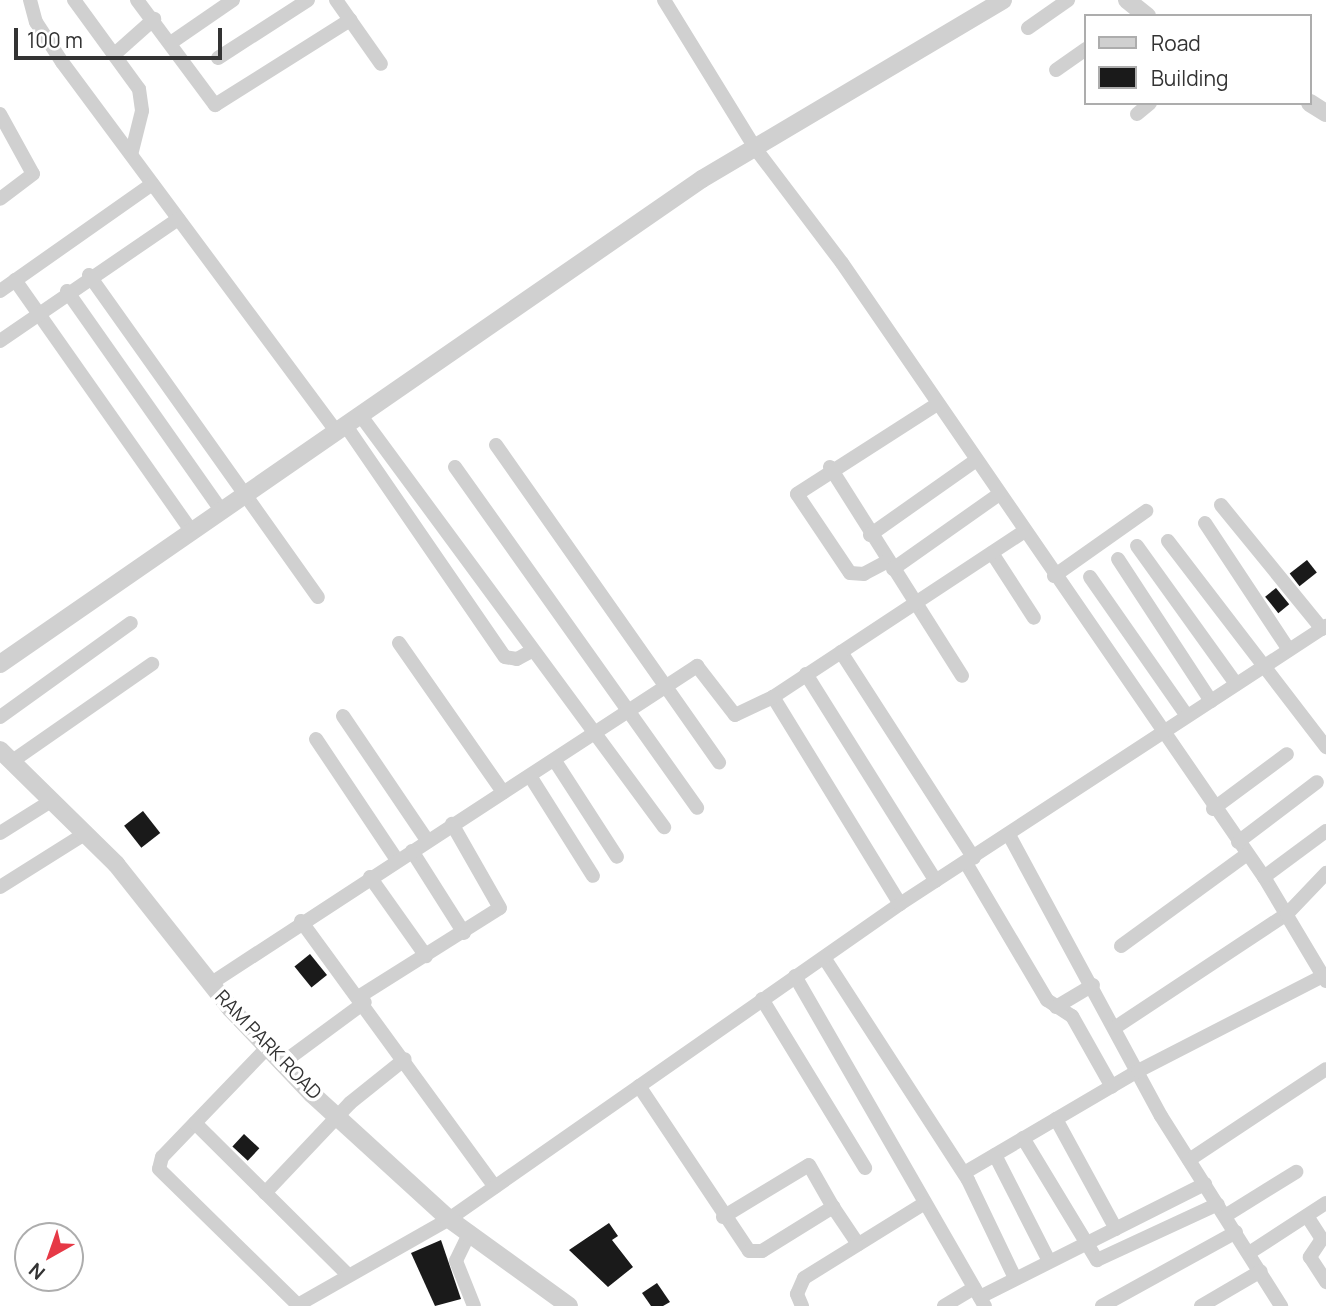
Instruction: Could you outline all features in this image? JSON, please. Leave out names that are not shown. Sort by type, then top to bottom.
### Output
[{"type":"street","points":[[74,0],[117,52],[142,98],[131,155]]},
{"type":"street","points":[[137,0],[172,42],[215,105],[350,20]]},
{"type":"street","points":[[172,42],[233,0]]},
{"type":"street","points":[[218,58],[308,0]]},
{"type":"street","points":[[337,0],[381,64]]},
{"type":"street","points":[[664,0],[755,148],[1164,731],[1213,809],[1264,877],[1324,979],[1138,1071],[964,1173]]},
{"type":"street","points":[[0,664],[191,530],[755,148],[1003,0]]},
{"type":"street","points":[[1028,28],[1068,0]]},
{"type":"street","points":[[31,1],[42,32],[178,219],[533,650],[600,734],[664,827]]},
{"type":"street","points":[[117,52],[154,19]]},
{"type":"street","points":[[1056,70],[1084,50]]},
{"type":"street","points":[[1137,114],[1148,105]]},
{"type":"street","points":[[0,114],[33,174],[0,199]]},
{"type":"street","points":[[0,291],[152,184]]},
{"type":"street","points":[[0,341],[89,275],[178,219]]},
{"type":"street","points":[[89,275],[318,597]]},
{"type":"street","points":[[15,280],[191,530]]},
{"type":"street","points":[[67,291],[221,510]]},
{"type":"street","points":[[937,404],[830,467],[801,487],[798,498],[850,573],[864,574],[890,565],[998,495]]},
{"type":"street","points":[[348,425],[505,657],[517,659],[533,650]]},
{"type":"street","points":[[496,445],[670,685],[719,762]]},
{"type":"street","points":[[870,535],[975,461]]},
{"type":"street","points":[[454,467],[697,808]]},
{"type":"street","points":[[830,467],[870,535],[962,677]]},
{"type":"street","points":[[267,1049],[195,1123],[159,1168],[297,1305],[347,1274],[449,1219],[795,976],[825,959],[900,904],[1324,627],[1221,505]]},
{"type":"street","points":[[1054,576],[1146,511]]},
{"type":"street","points":[[1205,523],[1289,650]]},
{"type":"street","points":[[210,984],[301,921],[702,667],[740,716],[1023,532]]},
{"type":"street","points":[[1168,541],[1260,668],[1326,747]]},
{"type":"street","points":[[1137,545],[1236,684]]},
{"type":"street","points":[[992,553],[1034,618]]},
{"type":"street","points":[[1118,559],[1210,701]]},
{"type":"street","points":[[1090,577],[1187,716]]},
{"type":"street","points":[[0,717],[131,623]]},
{"type":"street","points":[[398,643],[503,792]]},
{"type":"street","points":[[841,652],[970,860],[1056,1007],[1072,1016],[1112,1087]]},
{"type":"street","points":[[6,756],[152,664]]},
{"type":"street","points":[[806,674],[936,881]]},
{"type":"street","points":[[773,697],[900,904]]},
{"type":"street","points":[[343,716],[427,840]]},
{"type":"street","points":[[316,738],[397,860]]},
{"type":"street","points":[[1213,809],[1287,754]]},
{"type":"street","name":"RAM PARK ROAD","points":[[6,756],[86,833],[210,984],[281,1064],[449,1219],[569,1306]]},
{"type":"street","points":[[555,761],[617,857]]},
{"type":"street","points":[[530,776],[593,876]]},
{"type":"street","points":[[1238,842],[1317,782]]},
{"type":"street","points":[[0,833],[51,801]]},
{"type":"street","points":[[281,1064],[362,999],[464,933],[501,905],[452,824]]},
{"type":"street","points":[[1264,877],[1326,831]]},
{"type":"street","points":[[0,887],[86,833]]},
{"type":"street","points":[[1009,835],[1189,1160],[1281,1306]]},
{"type":"street","points":[[412,851],[464,933]]},
{"type":"street","points":[[1121,946],[1247,854]]},
{"type":"street","points":[[1116,1027],[1287,914],[1326,873]]},
{"type":"street","points":[[370,877],[426,956]]},
{"type":"street","points":[[301,921],[362,999],[495,1187]]},
{"type":"street","points":[[825,959],[964,1173],[1015,1278]]},
{"type":"street","points":[[795,976],[980,1297]]},
{"type":"street","points":[[1056,1007],[1093,985]]},
{"type":"street","points":[[762,999],[864,1168]]},
{"type":"street","points":[[265,1193],[338,1117],[405,1059]]},
{"type":"street","points":[[1189,1160],[1326,1069]]},
{"type":"street","points":[[639,1086],[723,1217],[755,1254],[834,1207]]},
{"type":"street","points":[[1056,1119],[1116,1229]]},
{"type":"street","points":[[195,1123],[347,1274]]},
{"type":"street","points":[[1023,1138],[1097,1260],[1108,1260],[1222,1210],[1296,1172]]},
{"type":"street","points":[[995,1155],[1049,1261]]},
{"type":"street","points":[[723,1217],[808,1165],[858,1244]]},
{"type":"street","points":[[944,1306],[980,1297],[1205,1184]]},
{"type":"street","points":[[802,1306],[797,1294],[804,1278],[925,1203]]},
{"type":"street","points":[[1250,1253],[1326,1203]]},
{"type":"street","points":[[1307,1216],[1322,1239],[1310,1257],[1326,1282]]},
{"type":"street","points":[[470,1232],[456,1261],[474,1306]]},
{"type":"street","points":[[1102,1306],[1236,1232]]},
{"type":"street","points":[[1201,1306],[1261,1271]]},
{"type":"building","points":[[1307,560],[1317,573],[1300,586],[1290,574]]},
{"type":"building","points":[[1276,588],[1289,604],[1278,613],[1265,597]]},
{"type":"building","points":[[143,811],[160,833],[141,848],[124,826]]},
{"type":"building","points":[[310,954],[327,975],[311,988],[294,967]]},
{"type":"building","points":[[244,1134],[259,1148],[248,1161],[232,1146]]},
{"type":"building","points":[[609,1223],[618,1236],[612,1240],[633,1267],[608,1287],[569,1250]]},
{"type":"building","points":[[441,1240],[461,1299],[435,1306],[411,1253]]},
{"type":"building","points":[[657,1283],[670,1302],[663,1306],[651,1306],[642,1293]]}]
